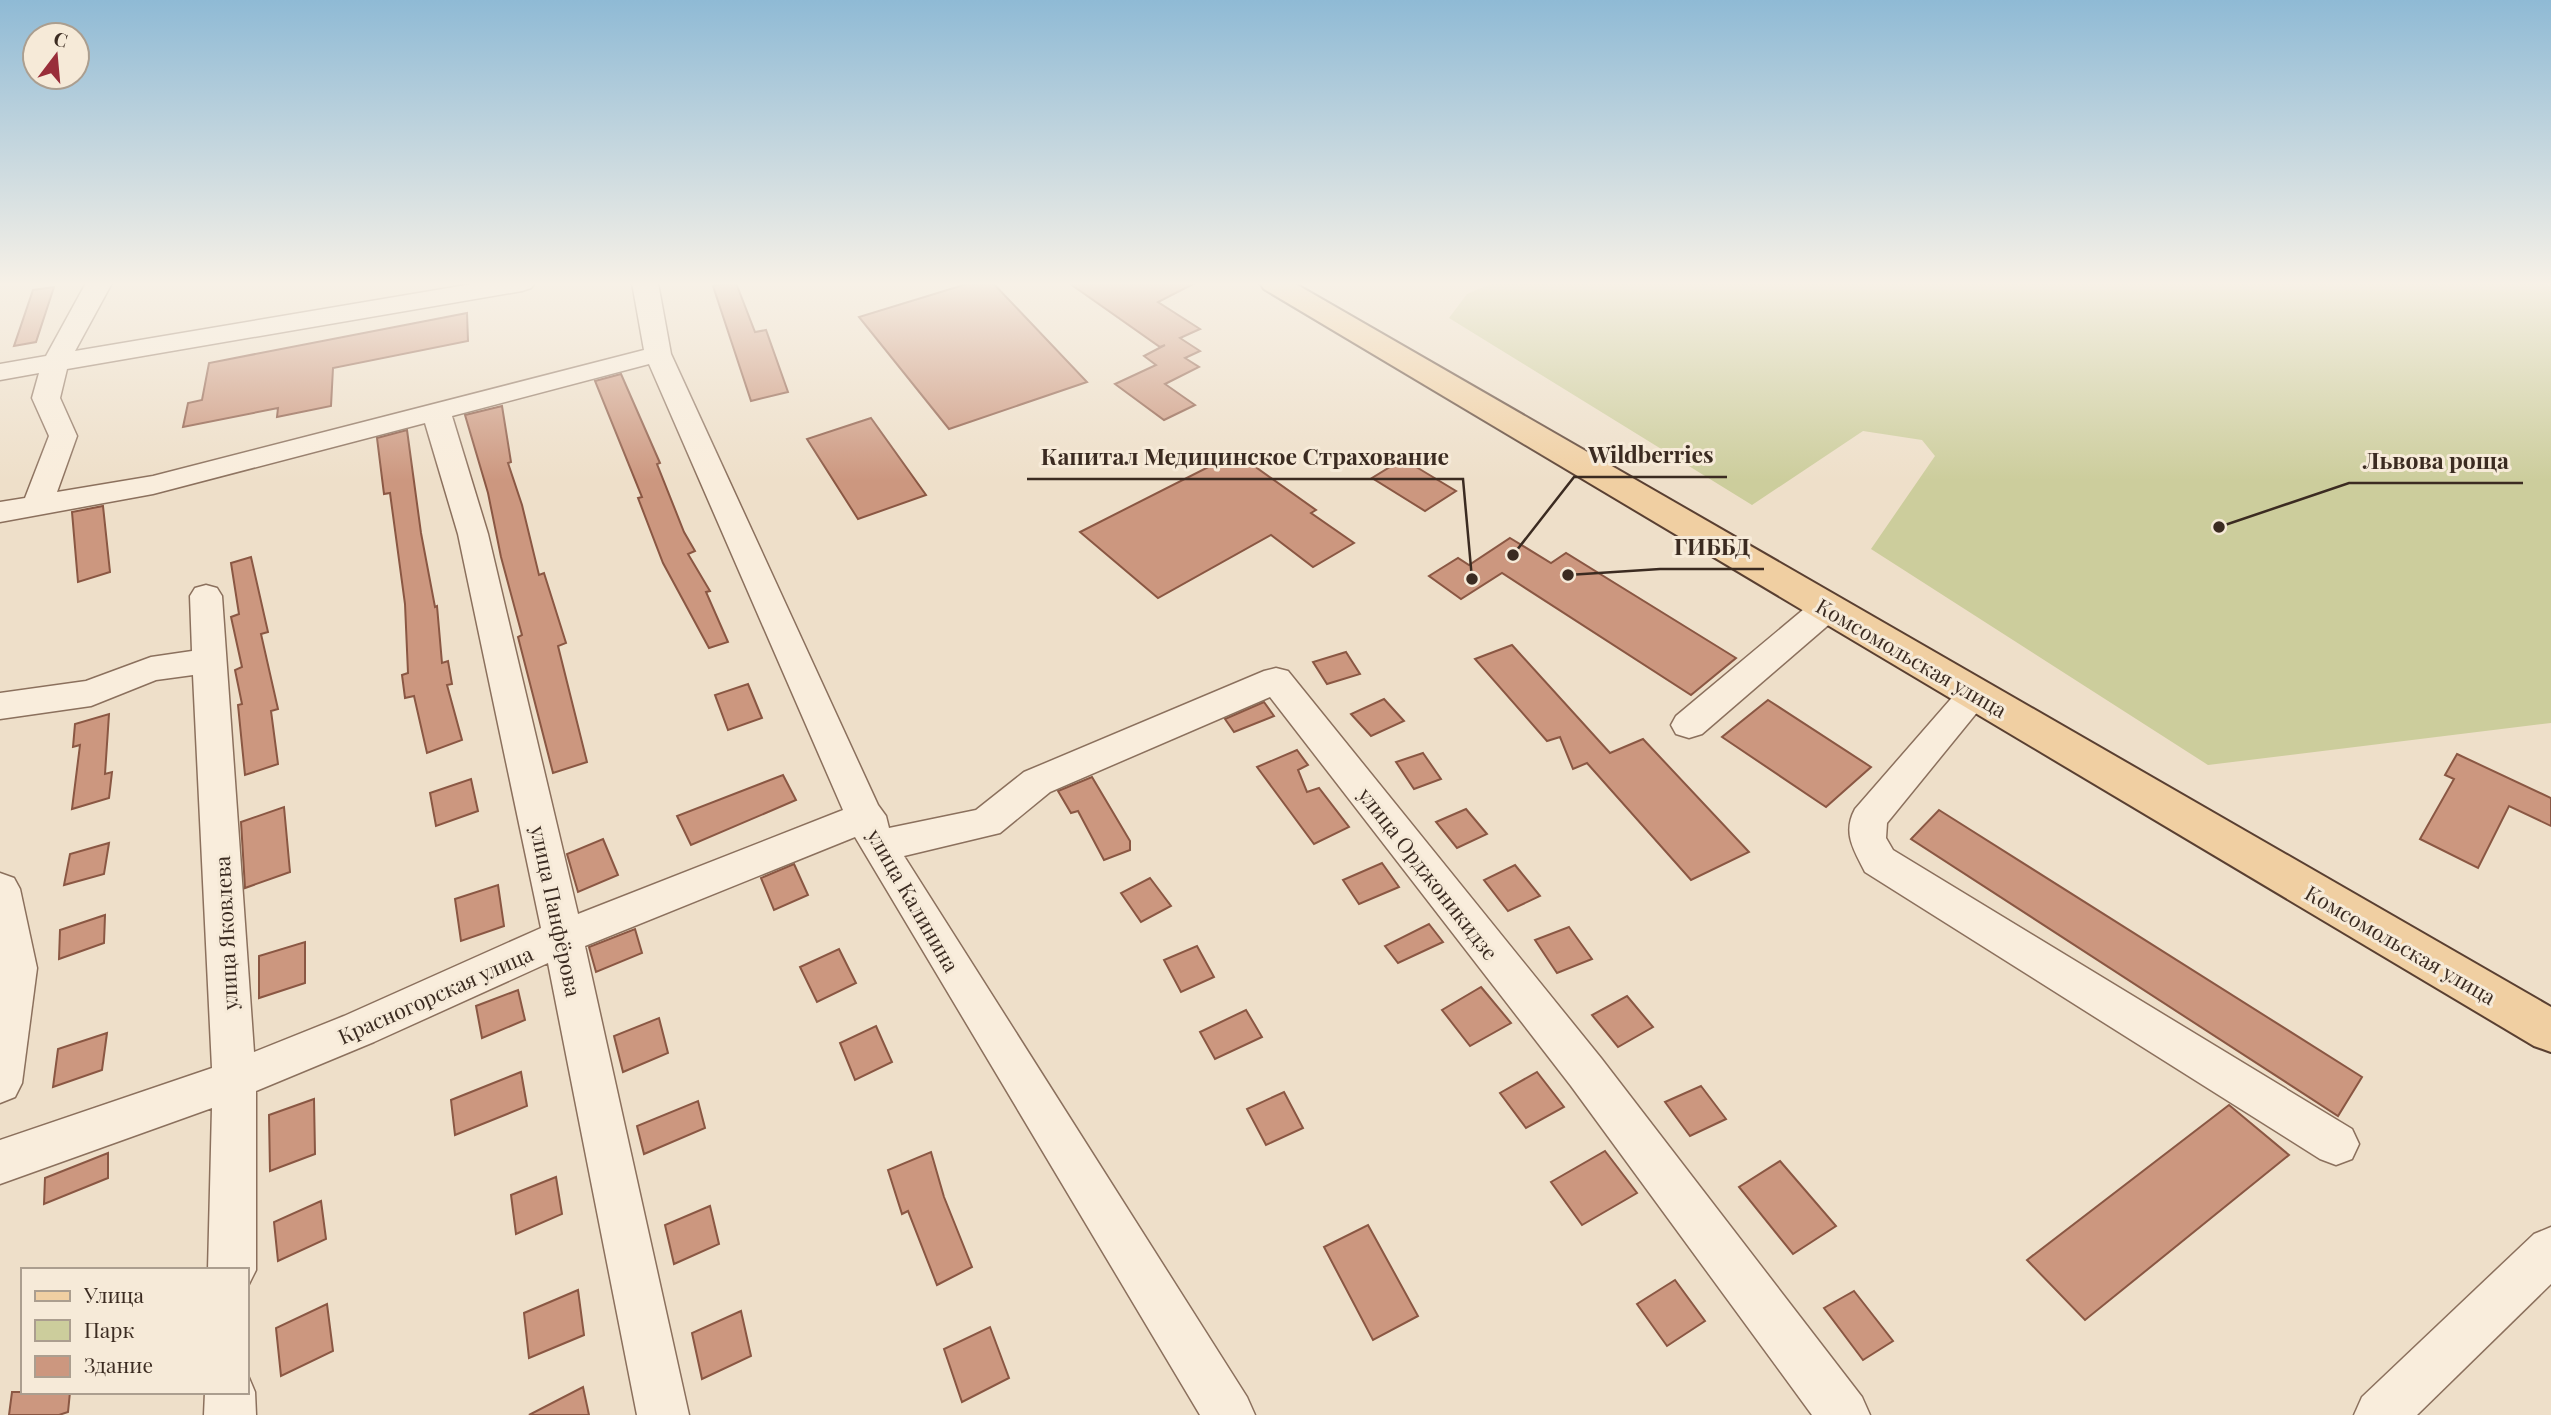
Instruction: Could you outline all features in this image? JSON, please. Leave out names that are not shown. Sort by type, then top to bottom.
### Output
[{"type":"main road","name":"Комсомольская улица","points":[[1386,349],[2551,1031]]},
{"type":"street","points":[[38,504],[63,436],[47,398],[55,364],[63,349]]},
{"type":"street","points":[[0,372],[141,349]]},
{"type":"street","name":"улица Калинина","points":[[657,349],[872,831],[1229,1415]]},
{"type":"street","points":[[0,512],[153,485],[658,354]]},
{"type":"street","name":"улица Панфёрова","points":[[436,411],[473,534],[563,937],[663,1415]]},
{"type":"street","name":"улица Яковлева","points":[[206,596],[234,1080],[232,1268]]},
{"type":"street","points":[[1689,725],[1828,607]]},
{"type":"street","points":[[0,706],[91,693],[150,669],[209,661]]},
{"type":"street","name":"улица Орджоникидзе","points":[[872,831],[987,823],[1037,782],[1276,680],[1586,1072],[1844,1415]]},
{"type":"street","points":[[1975,694],[1868,819],[1867,838],[1879,861],[2336,1144]]},
{"type":"street","name":"Красногорская улица","points":[[0,1162],[234,1080],[359,1029],[563,937],[872,831]]},
{"type":"street","points":[[0,889],[16,968],[0,1083]]},
{"type":"street","points":[[2380,1415],[2551,1251]]},
{"type":"street","points":[[230,1394],[230,1415]]},
{"type":"green space","points":[[1499,349],[2551,349],[2551,723],[2208,765],[1871,549],[1935,456],[1922,440],[1863,431],[1752,505]]},
{"type":"building","points":[[281,349],[428,349],[333,368],[331,406],[277,417],[278,408],[183,427],[188,403],[202,400],[209,363]]},
{"type":"building","points":[[734,349],[773,349],[788,392],[751,401]]},
{"type":"building","points":[[885,349],[1056,349],[1087,382],[949,429]]},
{"type":"building","points":[[1157,349],[1200,351],[1185,358],[1199,367],[1165,384],[1195,405],[1164,420],[1115,384],[1156,365],[1144,356]]},
{"type":"building","points":[[621,374],[660,463],[657,464],[684,532],[695,551],[688,554],[710,591],[706,592],[728,642],[709,648],[663,563],[638,498],[642,497],[595,381]]},
{"type":"building","points":[[502,406],[511,462],[508,463],[522,505],[539,575],[544,573],[566,643],[558,646],[587,762],[553,773],[518,637],[522,635],[501,557],[488,493],[465,415]]},
{"type":"building","points":[[871,418],[926,495],[858,519],[807,439]]},
{"type":"building","points":[[407,430],[421,533],[435,607],[437,606],[442,663],[448,661],[452,684],[447,685],[462,740],[427,753],[414,696],[405,698],[402,675],[408,673],[405,604],[390,493],[384,494],[377,438]]},
{"type":"building","points":[[1236,453],[1316,510],[1311,513],[1354,543],[1313,567],[1271,535],[1158,598],[1080,532]]},
{"type":"building","points":[[1403,459],[1456,491],[1425,511],[1372,478]]},
{"type":"building","points":[[103,506],[110,572],[78,582],[72,512]]},
{"type":"building","points":[[1510,538],[1551,563],[1566,553],[1736,658],[1691,695],[1502,573],[1461,599],[1429,576],[1458,558],[1469,565]]},
{"type":"building","points":[[251,557],[268,632],[261,634],[278,709],[271,711],[278,764],[245,775],[238,705],[242,704],[235,670],[242,667],[231,617],[239,614],[231,563]]},
{"type":"building","points":[[1512,645],[1610,753],[1643,739],[1749,852],[1691,880],[1587,763],[1573,769],[1560,737],[1547,741],[1475,659]]},
{"type":"building","points":[[1346,652],[1360,674],[1327,684],[1313,662]]},
{"type":"building","points":[[748,684],[762,718],[728,730],[715,695]]},
{"type":"building","points":[[1384,699],[1404,721],[1371,736],[1351,714]]},
{"type":"building","points":[[1768,700],[1871,767],[1826,807],[1722,737]]},
{"type":"building","points":[[1264,702],[1274,716],[1234,732],[1225,719]]},
{"type":"building","points":[[109,714],[105,774],[112,772],[109,798],[72,809],[80,745],[73,747],[75,724]]},
{"type":"building","points":[[1297,750],[1308,765],[1298,770],[1307,792],[1319,788],[1349,827],[1314,844],[1257,767]]},
{"type":"building","points":[[1423,753],[1441,779],[1414,789],[1396,762]]},
{"type":"building","points":[[2457,754],[2551,798],[2551,826],[2509,806],[2478,868],[2420,839],[2454,779],[2445,775]]},
{"type":"building","points":[[783,775],[796,800],[691,845],[677,816]]},
{"type":"building","points":[[1092,777],[1130,841],[1130,850],[1104,860],[1078,811],[1071,813],[1058,791]]},
{"type":"building","points":[[471,779],[478,811],[436,826],[430,793]]},
{"type":"building","points":[[284,807],[290,872],[245,888],[241,822]]},
{"type":"building","points":[[1466,809],[1487,834],[1457,848],[1436,822]]},
{"type":"building","points":[[1939,810],[2362,1077],[2338,1116],[1911,839]]},
{"type":"building","points":[[603,839],[618,875],[578,892],[567,854]]},
{"type":"building","points":[[109,843],[104,874],[64,885],[70,854]]},
{"type":"building","points":[[1382,863],[1399,887],[1359,904],[1343,880]]},
{"type":"building","points":[[794,864],[808,895],[774,910],[761,878]]},
{"type":"building","points":[[1515,865],[1540,896],[1508,911],[1484,880]]},
{"type":"building","points":[[1150,878],[1171,906],[1141,922],[1121,893]]},
{"type":"building","points":[[498,885],[504,926],[461,941],[455,899]]},
{"type":"building","points":[[105,915],[104,943],[59,959],[60,930]]},
{"type":"building","points":[[1429,924],[1443,942],[1398,963],[1385,946]]},
{"type":"building","points":[[1569,927],[1592,959],[1557,973],[1535,940]]},
{"type":"building","points":[[635,929],[642,953],[596,972],[589,947]]},
{"type":"building","points":[[305,942],[305,983],[259,998],[259,956]]},
{"type":"building","points":[[1197,946],[1214,977],[1181,992],[1164,960]]},
{"type":"building","points":[[839,949],[856,983],[817,1002],[800,967]]},
{"type":"building","points":[[1481,987],[1511,1023],[1470,1046],[1442,1010]]},
{"type":"building","points":[[518,990],[525,1020],[482,1038],[476,1006]]},
{"type":"building","points":[[1627,996],[1653,1027],[1618,1047],[1592,1015]]},
{"type":"building","points":[[1246,1010],[1262,1037],[1215,1059],[1200,1032]]},
{"type":"building","points":[[659,1018],[668,1053],[623,1072],[614,1036]]},
{"type":"building","points":[[876,1026],[892,1062],[855,1080],[840,1043]]},
{"type":"building","points":[[107,1033],[102,1070],[53,1087],[58,1049]]},
{"type":"building","points":[[521,1072],[527,1106],[455,1135],[451,1100]]},
{"type":"building","points":[[1537,1072],[1564,1107],[1526,1128],[1500,1093]]},
{"type":"building","points":[[1701,1086],[1726,1119],[1690,1136],[1665,1102]]},
{"type":"building","points":[[1284,1092],[1303,1128],[1266,1145],[1247,1109]]},
{"type":"building","points":[[314,1099],[315,1154],[270,1171],[269,1115]]},
{"type":"building","points":[[698,1101],[705,1128],[644,1154],[637,1126]]},
{"type":"building","points":[[2229,1105],[2289,1155],[2085,1320],[2027,1260]]},
{"type":"building","points":[[1605,1151],[1637,1193],[1582,1225],[1551,1182]]},
{"type":"building","points":[[931,1152],[944,1197],[972,1267],[937,1285],[908,1211],[902,1214],[888,1170]]},
{"type":"building","points":[[108,1153],[108,1178],[44,1204],[45,1178]]},
{"type":"building","points":[[1780,1161],[1836,1226],[1793,1254],[1739,1187]]},
{"type":"building","points":[[556,1177],[562,1214],[516,1234],[511,1195]]},
{"type":"building","points":[[321,1201],[326,1239],[278,1261],[274,1222]]},
{"type":"building","points":[[710,1206],[719,1244],[674,1264],[665,1225]]},
{"type":"building","points":[[1368,1225],[1418,1316],[1373,1340],[1324,1247]]},
{"type":"building","points":[[1675,1280],[1705,1321],[1667,1346],[1637,1304]]},
{"type":"building","points":[[578,1290],[584,1335],[529,1358],[524,1313]]},
{"type":"building","points":[[1854,1291],[1893,1341],[1863,1360],[1824,1308]]},
{"type":"building","points":[[327,1304],[333,1351],[281,1376],[276,1328]]},
{"type":"building","points":[[741,1311],[751,1356],[702,1379],[692,1333]]},
{"type":"building","points":[[990,1327],[1009,1378],[962,1402],[944,1349]]},
{"type":"building","points":[[583,1387],[589,1415],[529,1415]]},
{"type":"building","points":[[12,1392],[70,1394],[68,1412],[59,1415],[9,1415]]},
{"type":"place","name":"Львова роща","points":[[2219,527]]},
{"type":"place","name":"Wildberries","points":[[1513,555]]},
{"type":"place","name":"ГИББД","points":[[1568,575]]},
{"type":"place","name":"Капитал Медицинское Страхование","points":[[1472,579]]}]
